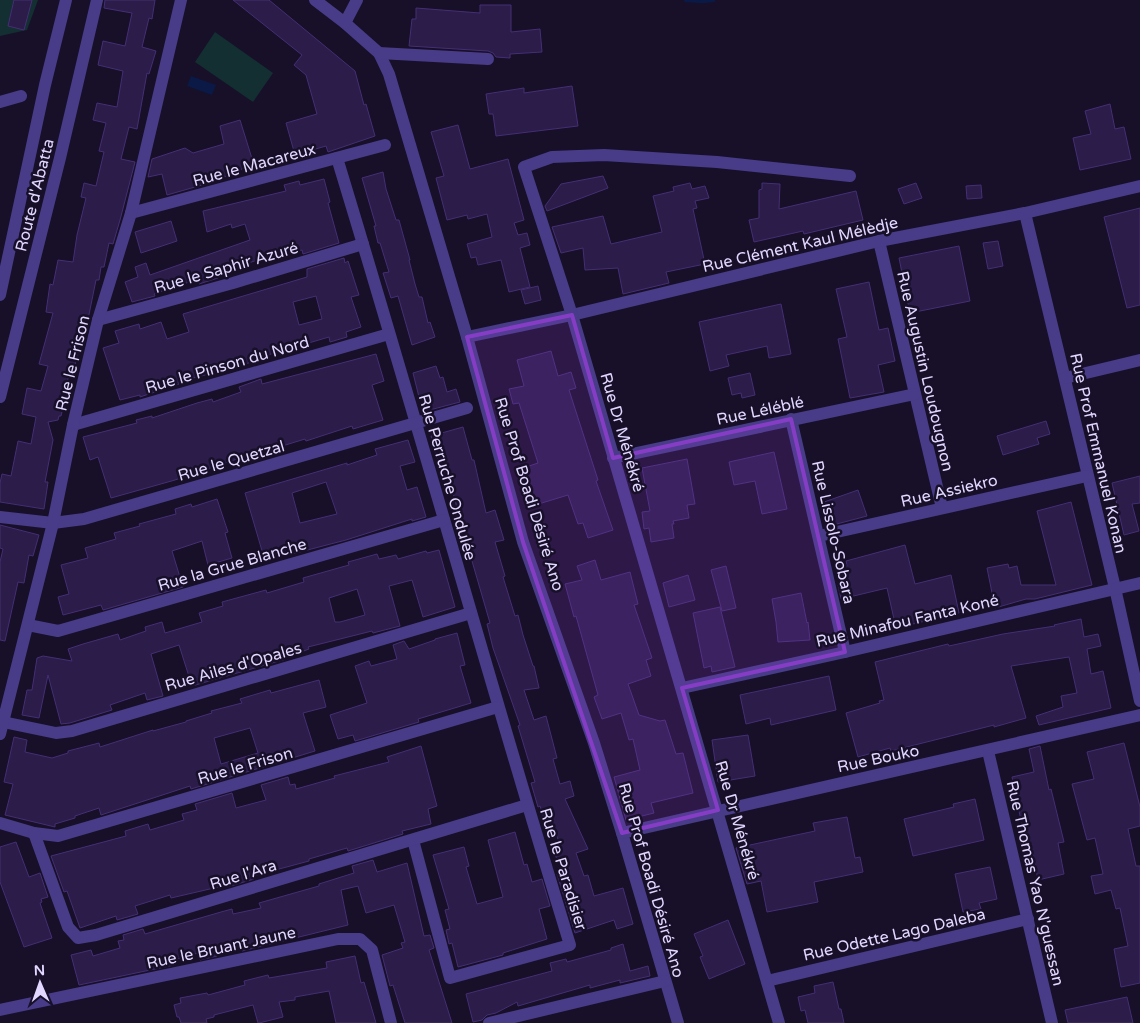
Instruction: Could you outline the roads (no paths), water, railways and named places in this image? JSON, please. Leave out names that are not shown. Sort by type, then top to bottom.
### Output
[{"type":"street","name":"Route d'Abatta","points":[[0,295],[45,85],[66,0]]},
{"type":"street","name":"Route d'Abatta","points":[[0,397],[60,158],[97,0]]},
{"type":"street","name":"Rue le Frison","points":[[2,728],[53,523],[73,425],[98,320],[131,213],[181,0]]},
{"type":"street","name":"Rue Prof Boadi Désiré Ano","points":[[315,0],[379,53],[389,74],[468,337],[524,542],[594,743],[678,1023]]},
{"type":"street","points":[[345,23],[357,0]]},
{"type":"street","points":[[379,53],[488,59]]},
{"type":"street","points":[[0,102],[21,96]]},
{"type":"street","name":"Rue le Macareux","points":[[131,213],[385,145]]},
{"type":"street","name":"Rue Dr Ménékré","points":[[779,1023],[572,315],[524,168],[552,157],[604,155],[718,162],[850,176]]},
{"type":"street","name":"Rue Perruche Ondulée","points":[[337,158],[527,805]]},
{"type":"street","name":"Rue Clément Kaul Mélèdje","points":[[468,337],[572,315],[879,241],[1025,213],[1140,186]]},
{"type":"street","name":"Rue Prof Emmanuel Konan","points":[[1025,213],[1115,588],[1140,701]]},
{"type":"street","name":"Rue Augustin Loudougnon","points":[[879,241],[942,508]]},
{"type":"street","name":"Rue le Saphir Azuré","points":[[98,320],[233,283],[363,244]]},
{"type":"street","name":"Rue le Pinson du Nord","points":[[73,425],[389,334]]},
{"type":"street","points":[[1065,378],[1140,360]]},
{"type":"street","name":"Rue Léléblé","points":[[613,458],[915,394]]},
{"type":"street","name":"Rue le Quetzal","points":[[0,517],[53,523],[84,519],[467,408]]},
{"type":"street","name":"Rue Lissolo-Sobara","points":[[792,420],[845,652]]},
{"type":"street","name":"Rue Assiekro","points":[[819,536],[1087,476]]},
{"type":"street","name":"Rue la Grue Blanche","points":[[28,625],[58,631],[444,520]]},
{"type":"street","name":"Rue Minafou Fanta Koné","points":[[682,688],[1140,583]]},
{"type":"street","name":"Rue Ailes d'Opales","points":[[2,728],[56,733],[72,731],[470,613]]},
{"type":"street","name":"Rue le Frison","points":[[0,823],[34,833],[58,836],[498,707]]},
{"type":"street","name":"Rue Bouko","points":[[622,833],[1140,715]]},
{"type":"street","name":"Rue Thomas Yao N'guessan","points":[[988,751],[1052,1023]]},
{"type":"street","name":"Rue l'Ara","points":[[34,833],[68,927],[78,938],[105,932],[527,805]]},
{"type":"street","name":"Rue le Paradisier","points":[[413,840],[450,978],[570,945],[527,805]]},
{"type":"street","name":"Rue Odette Lago Daleba","points":[[767,981],[1028,919]]},
{"type":"street","name":"Rue le Bruant Jaune","points":[[0,1010],[338,939],[360,938],[372,950],[391,1023]]},
{"type":"street","points":[[489,1023],[665,981]]},
{"type":"water","points":[[191,76],[216,85],[212,95],[187,86]]},
{"type":"waterway","points":[[686,0],[713,0]]}]
